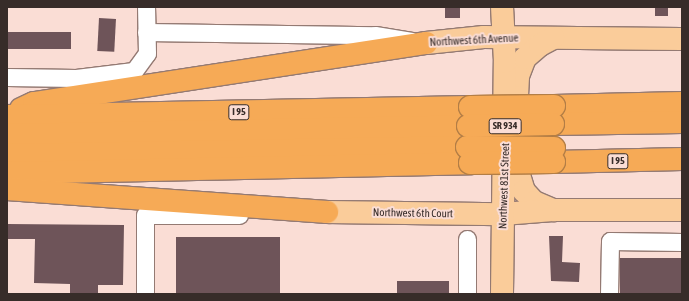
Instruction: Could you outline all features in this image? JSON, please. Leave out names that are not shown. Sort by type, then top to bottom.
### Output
[{"type":"highway","points":[[7,116],[34,103],[426,43]]},
{"type":"highway","name":"I 95","points":[[7,173],[469,136],[554,115],[682,103]]},
{"type":"highway","points":[[554,115],[682,122]]},
{"type":"highway","name":"I 95","points":[[7,116],[469,136],[554,155],[682,160]]},
{"type":"highway","points":[[7,135],[469,136]]},
{"type":"highway","points":[[7,155],[469,136]]},
{"type":"highway","points":[[554,155],[682,145]]},
{"type":"highway","points":[[7,189],[327,212]]},
{"type":"main road","name":"Northwest 81st Street","points":[[502,7],[502,294]]},
{"type":"main road","name":"Northwest 6th Avenue","points":[[426,43],[503,37],[682,39]]},
{"type":"main road","points":[[553,210],[529,197],[521,183],[518,165],[517,90],[519,71],[525,58],[540,45],[554,38]]},
{"type":"main road","name":"Northwest 6th Court","points":[[327,212],[503,214],[553,210],[682,210]]},
{"type":"street","points":[[7,77],[76,78],[134,71],[146,52],[146,7]]},
{"type":"street","name":"Northwest 6th Avenue","points":[[146,32],[375,35],[426,43]]},
{"type":"street","name":"Northwest 6th Court","points":[[145,294],[144,214],[252,215],[327,212]]},
{"type":"street","points":[[467,239],[467,294]]},
{"type":"street","points":[[609,294],[610,241],[682,242]]},
{"type":"building","points":[[445,7],[460,7],[460,18],[445,18]]},
{"type":"building","points":[[655,7],[668,7],[668,16],[655,16]]},
{"type":"building","points":[[99,18],[116,19],[114,52],[97,51]]},
{"type":"building","points":[[7,32],[71,32],[71,49],[7,49]]},
{"type":"building","points":[[7,224],[124,225],[123,285],[98,285],[98,294],[70,294],[70,284],[34,283],[35,239],[7,239]]},
{"type":"building","points":[[549,236],[563,236],[562,262],[580,263],[579,282],[551,281]]},
{"type":"building","points":[[176,237],[280,237],[280,294],[176,294]]},
{"type":"building","points":[[620,258],[682,258],[682,293],[620,293]]},
{"type":"building","points":[[397,281],[449,281],[449,294],[397,294]]}]
